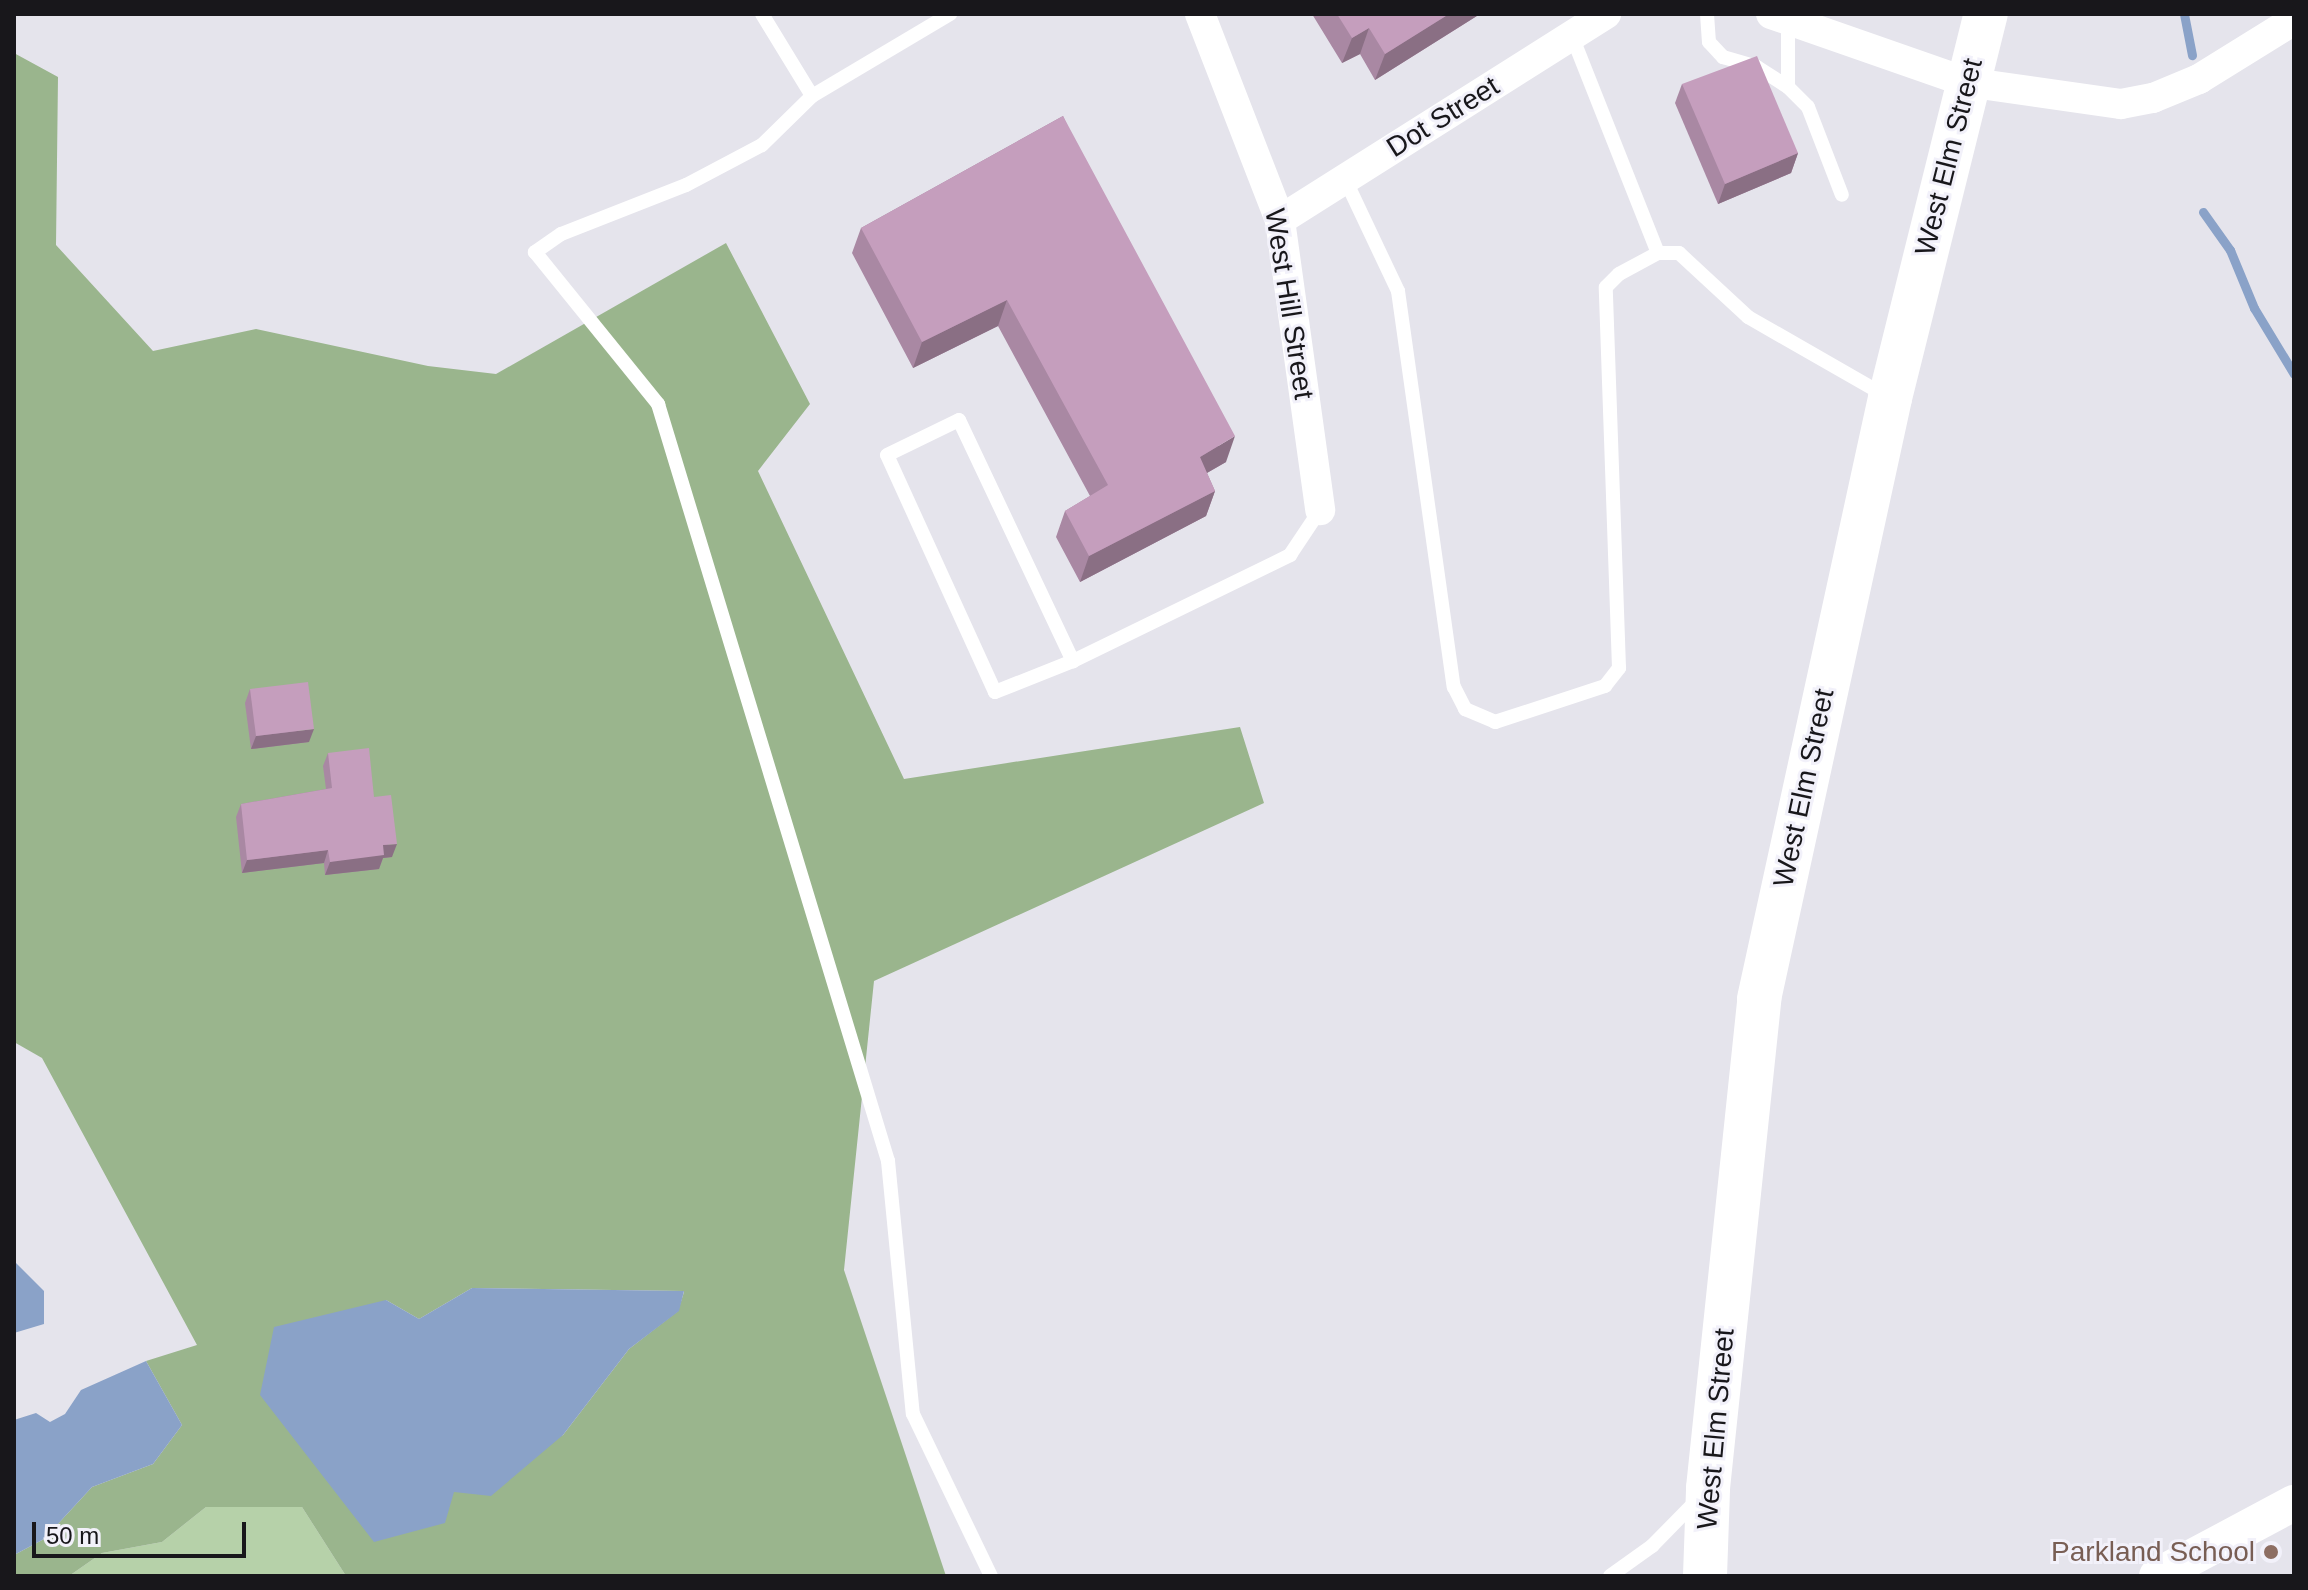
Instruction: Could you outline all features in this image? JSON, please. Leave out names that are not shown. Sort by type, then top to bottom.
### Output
[{"type":"main road","name":"West Elm Street","points":[[1705,1576],[1708,1488],[1759,999],[1890,398],[1966,82],[1986,14]]},
{"type":"street","name":"West Hill Street","points":[[1200,14],[1280,220],[1320,510]]},
{"type":"street","name":"Dot Street","points":[[1280,220],[1606,14]]},
{"type":"street","points":[[1779,17],[1966,82],[2121,104],[2153,98],[2199,79],[2294,20]]},
{"type":"street","points":[[2157,1576],[2294,1503]]},
{"type":"lane","points":[[762,14],[812,96]]},
{"type":"lane","points":[[950,14],[812,96],[762,145],[686,185],[561,234],[535,252],[658,404],[888,1161],[913,1414],[991,1576]]},
{"type":"lane","points":[[1707,14],[1709,42],[1723,57],[1757,67],[1788,87],[1808,107],[1842,195]]},
{"type":"lane","points":[[1779,17],[1788,87]]},
{"type":"lane","points":[[1572,36],[1658,253]]},
{"type":"lane","points":[[1345,179],[1398,291],[1454,687],[1465,709],[1495,722],[1605,686],[1619,668],[1606,287],[1658,253],[1679,253],[1748,317],[1890,398]]},
{"type":"lane","points":[[1073,661],[959,420],[887,455],[995,692],[1073,661],[1290,555],[1320,510]]},
{"type":"lane","points":[[1610,1576],[1652,1546],[1708,1488]]},
{"type":"green space","points":[[14,53],[58,77],[56,245],[153,351],[256,329],[428,366],[496,374],[726,243],[810,404],[758,471],[904,779],[1240,727],[1264,803],[874,981],[844,1270],[946,1576],[346,1576],[302,1507],[206,1507],[162,1542],[102,1553],[69,1576],[14,1576],[14,1555],[44,1539],[92,1487],[153,1464],[182,1425],[146,1361],[197,1345],[42,1058],[14,1042]],"holes":[[[472,1288],[684,1291],[678,1311],[629,1349],[563,1435],[454,1492],[386,1300],[419,1319]]]},
{"type":"green space","points":[[206,1507],[302,1507],[346,1576],[69,1576],[102,1553],[162,1542]]},
{"type":"water","points":[[14,1261],[44,1291],[44,1324],[14,1333]]},
{"type":"water","points":[[472,1288],[684,1291],[679,1311],[629,1349],[563,1435],[491,1496],[454,1492],[445,1523],[374,1542],[260,1395],[274,1327],[386,1300],[419,1319]]},
{"type":"water","points":[[146,1361],[182,1425],[153,1464],[92,1487],[44,1539],[14,1555],[14,1420],[36,1413],[50,1422],[65,1414],[81,1390]]},
{"type":"building","points":[[1337,14],[1449,14],[1385,54],[1369,28],[1352,38]]},
{"type":"building","points":[[1757,56],[1798,153],[1725,184],[1682,84]]},
{"type":"building","points":[[1063,116],[1235,436],[1200,457],[1215,491],[1089,556],[1065,511],[1108,485],[1007,300],[922,342],[861,228]]},
{"type":"building","points":[[308,682],[314,729],[256,736],[250,689]]},
{"type":"building","points":[[369,748],[374,797],[391,795],[397,844],[383,845],[384,855],[330,862],[328,850],[247,860],[241,804],[332,788],[328,753]]},
{"type":"waterway","points":[[2184,14],[2192,55]]},
{"type":"waterway","points":[[2203,212],[2230,250],[2254,308],[2294,374]]},
{"type":"place","name":"Parkland School","points":[[2271,1552]]}]
